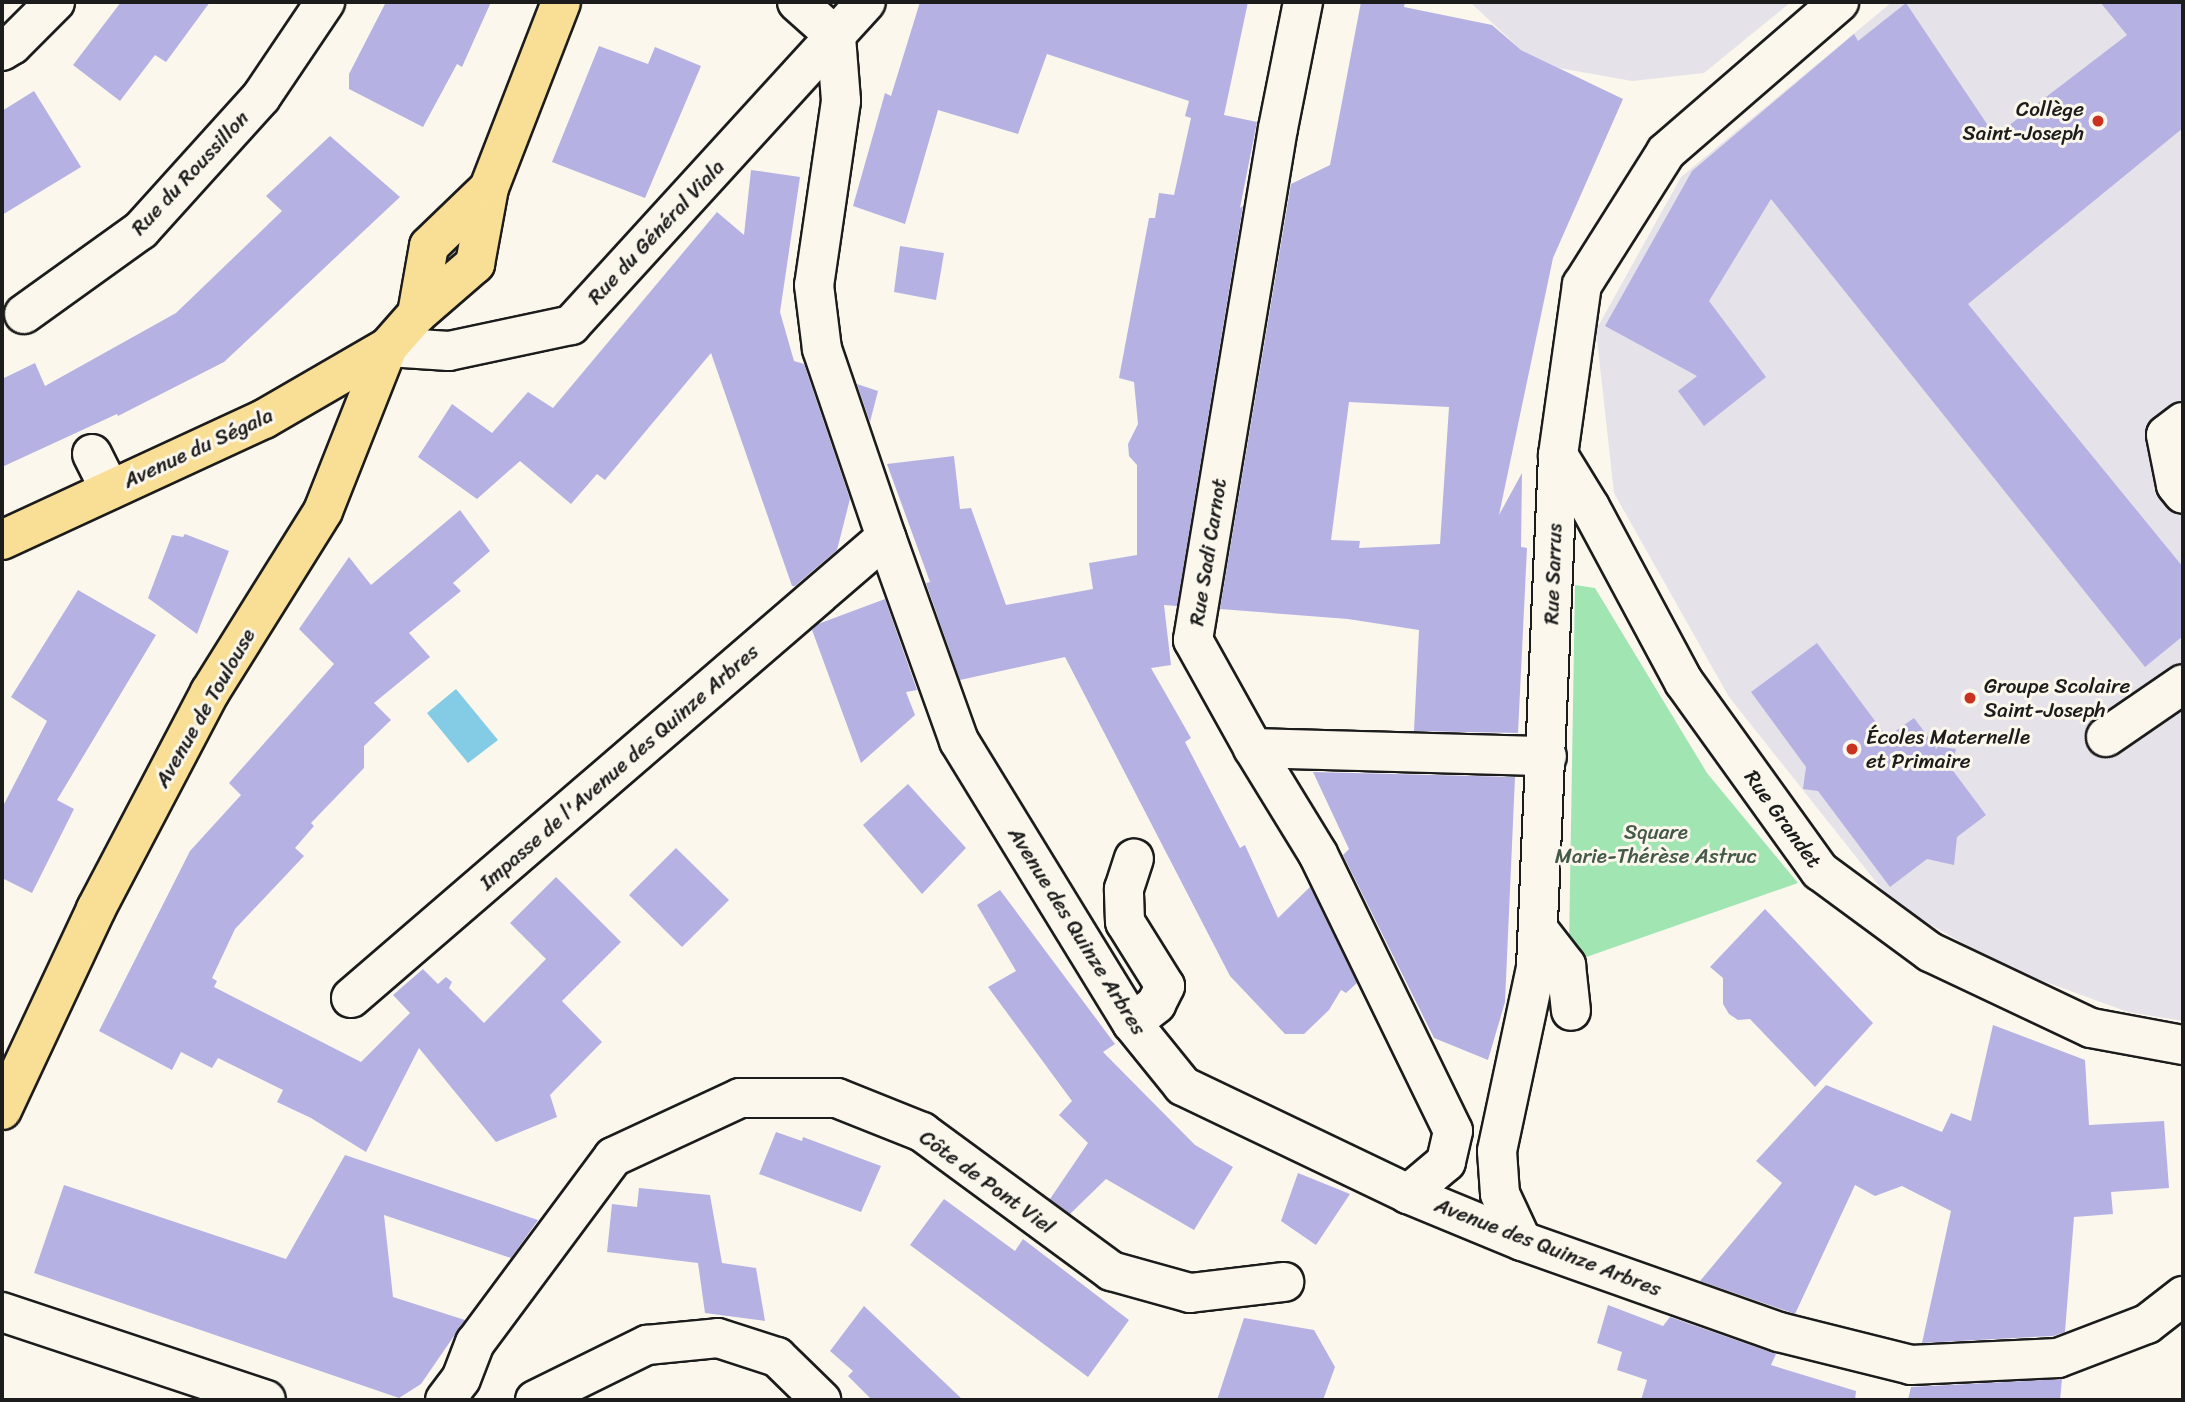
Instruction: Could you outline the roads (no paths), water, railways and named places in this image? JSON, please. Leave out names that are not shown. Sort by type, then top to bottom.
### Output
[{"type":"main road","name":"Avenue de Toulouse","points":[[2,1110],[96,909],[210,692],[323,511],[388,347],[417,314],[475,264],[489,188],[561,2]]},
{"type":"main road","name":"Avenue du Ségala","points":[[2,540],[264,419],[388,347]]},
{"type":"street","points":[[2,51],[12,45],[55,2]]},
{"type":"street","name":"Rue du Roussillon","points":[[24,314],[141,230],[261,97],[325,2]]},
{"type":"street","points":[[797,2],[836,37]]},
{"type":"street","name":"Rue du Général Viala","points":[[388,347],[449,351],[571,325],[866,2]]},
{"type":"street","name":"Rue Sadi Carnot","points":[[1303,2],[1278,128],[1193,640],[1253,748],[1318,854],[1453,1131]]},
{"type":"street","name":"Rue Sarrus","points":[[1522,1241],[1500,1194],[1497,1151],[1536,968],[1558,455],[1581,285],[1666,152],[1839,2]]},
{"type":"street","name":"Avenue des Quinze Arbres","points":[[836,37],[841,101],[814,285],[822,349],[959,741],[1132,1023],[1183,1086],[1408,1194],[1522,1241],[1779,1332],[1911,1366],[2058,1358],[2147,1324],[2183,1296]]},
{"type":"street","points":[[2183,422],[2166,435],[2176,485],[2183,494]]},
{"type":"street","points":[[92,454],[110,490]]},
{"type":"street","name":"Rue Grandet","points":[[1558,455],[1590,507],[1684,682],[1820,871],[1930,952],[2091,1028],[2183,1045]]},
{"type":"street","name":"Impasse de l'Avenue des Quinze Arbres","points":[[351,998],[886,537]]},
{"type":"street","points":[[2106,737],[2183,684]]},
{"type":"street","points":[[1253,748],[1547,756]]},
{"type":"street","points":[[1132,1023],[1156,1004],[1164,986],[1125,922],[1124,889],[1134,859]]},
{"type":"street","points":[[1538,929],[1566,965],[1571,1011]]},
{"type":"street","name":"Côte de Pont Viel","points":[[445,1400],[461,1379],[475,1343],[613,1157],[740,1098],[837,1098],[922,1132],[1111,1271],[1190,1293],[1284,1282]]},
{"type":"street","points":[[1408,1194],[1446,1162],[1453,1131],[1464,1138],[1490,1136],[1505,1113]]},
{"type":"street","points":[[2,1312],[266,1400]]},
{"type":"street","points":[[535,1400],[647,1345],[718,1338],[777,1357],[821,1400]]},
{"type":"water","points":[[456,689],[498,740],[468,763],[427,713]]},
{"type":"place","name":"Collège Saint-Joseph","points":[[2098,121]]},
{"type":"place","name":"Groupe Scolaire Saint-Joseph","points":[[1970,698]]},
{"type":"place","name":"Écoles Maternelle et Primaire","points":[[1852,749]]},
{"type":"park label","name":"Square Marie-Thérèse Astruc","points":[[1656,844]]}]
